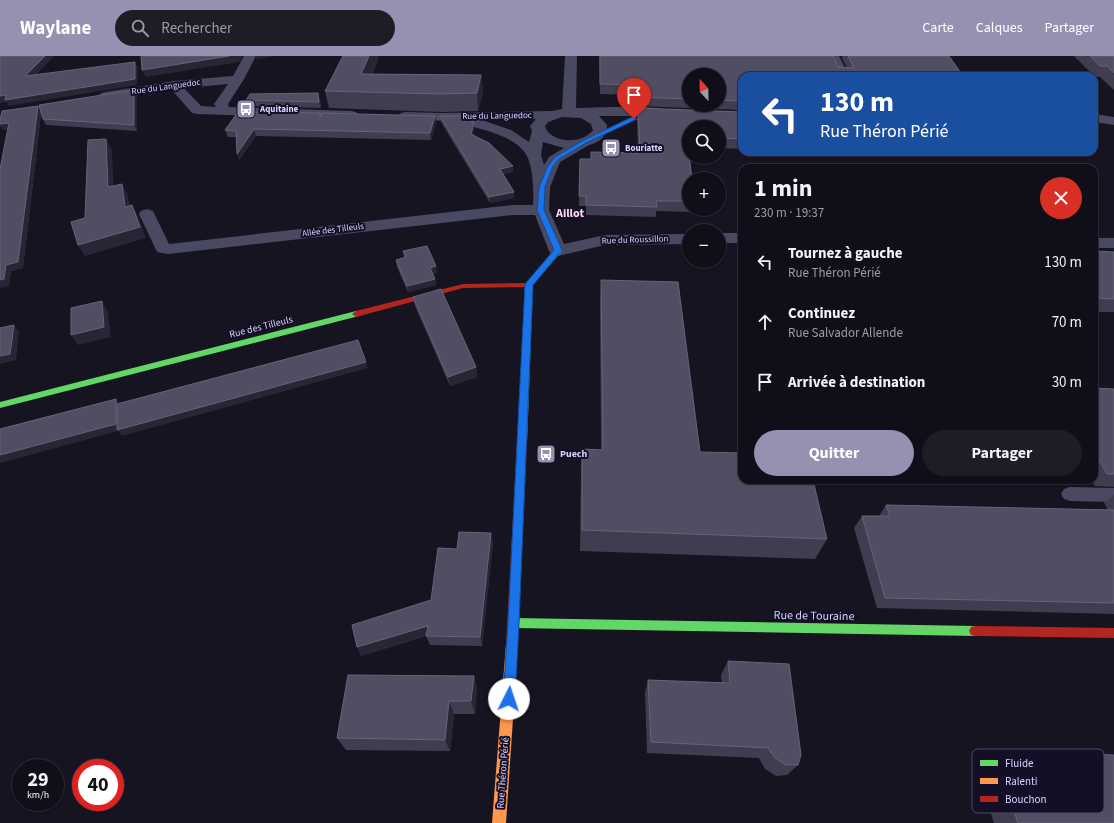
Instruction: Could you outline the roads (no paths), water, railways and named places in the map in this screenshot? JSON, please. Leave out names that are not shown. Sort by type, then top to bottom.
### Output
[{"type":"street","points":[[225,112],[221,104],[238,79],[250,56]]},
{"type":"street","points":[[569,112],[571,56]]},
{"type":"street","points":[[833,56],[841,72]]},
{"type":"street","name":"Rue du Languedoc","points":[[92,98],[174,85],[238,79]]},
{"type":"street","points":[[174,85],[197,110],[363,115]]},
{"type":"street","points":[[542,187],[554,160],[584,142],[634,119],[676,114],[643,112],[569,112]]},
{"type":"street","points":[[569,112],[583,114],[597,121],[601,129],[598,135]]},
{"type":"street","name":"Rue du Languedoc","points":[[395,116],[442,117],[552,115],[569,112]]},
{"type":"street","points":[[529,284],[558,250],[540,210],[542,187],[536,143],[537,127],[539,122],[552,115]]},
{"type":"street","name":"Rue du Languedoc","points":[[442,117],[489,127],[521,140],[536,143]]},
{"type":"street","points":[[1098,119],[1114,121]]},
{"type":"street","points":[[536,143],[567,144],[584,142]]},
{"type":"street","name":"Allée des Tilleuls","points":[[147,214],[161,245],[163,248],[168,249],[513,210],[540,210]]},
{"type":"street","points":[[726,238],[738,238]]},
{"type":"street","name":"Rue du Roussillon","points":[[558,250],[605,240],[682,239]]},
{"type":"street","points":[[1098,243],[1114,243]]},
{"type":"street","name":"Rue des Tilleuls","points":[[0,405],[462,286],[529,284]]},
{"type":"street","name":"Rue Théron Périé","points":[[499,823],[514,623],[529,284]]},
{"type":"street","name":"Rue de Touraine","points":[[514,623],[1114,633]]},
{"type":"lane","points":[[1070,494],[1114,495]]},
{"type":"place","name":"Aquitaine","points":[[246,109]]},
{"type":"place","name":"Bouriatte","points":[[611,148]]},
{"type":"place","name":"Puech","points":[[546,454]]},
{"type":"district","name":"Aillot","points":[[570,213]]}]
